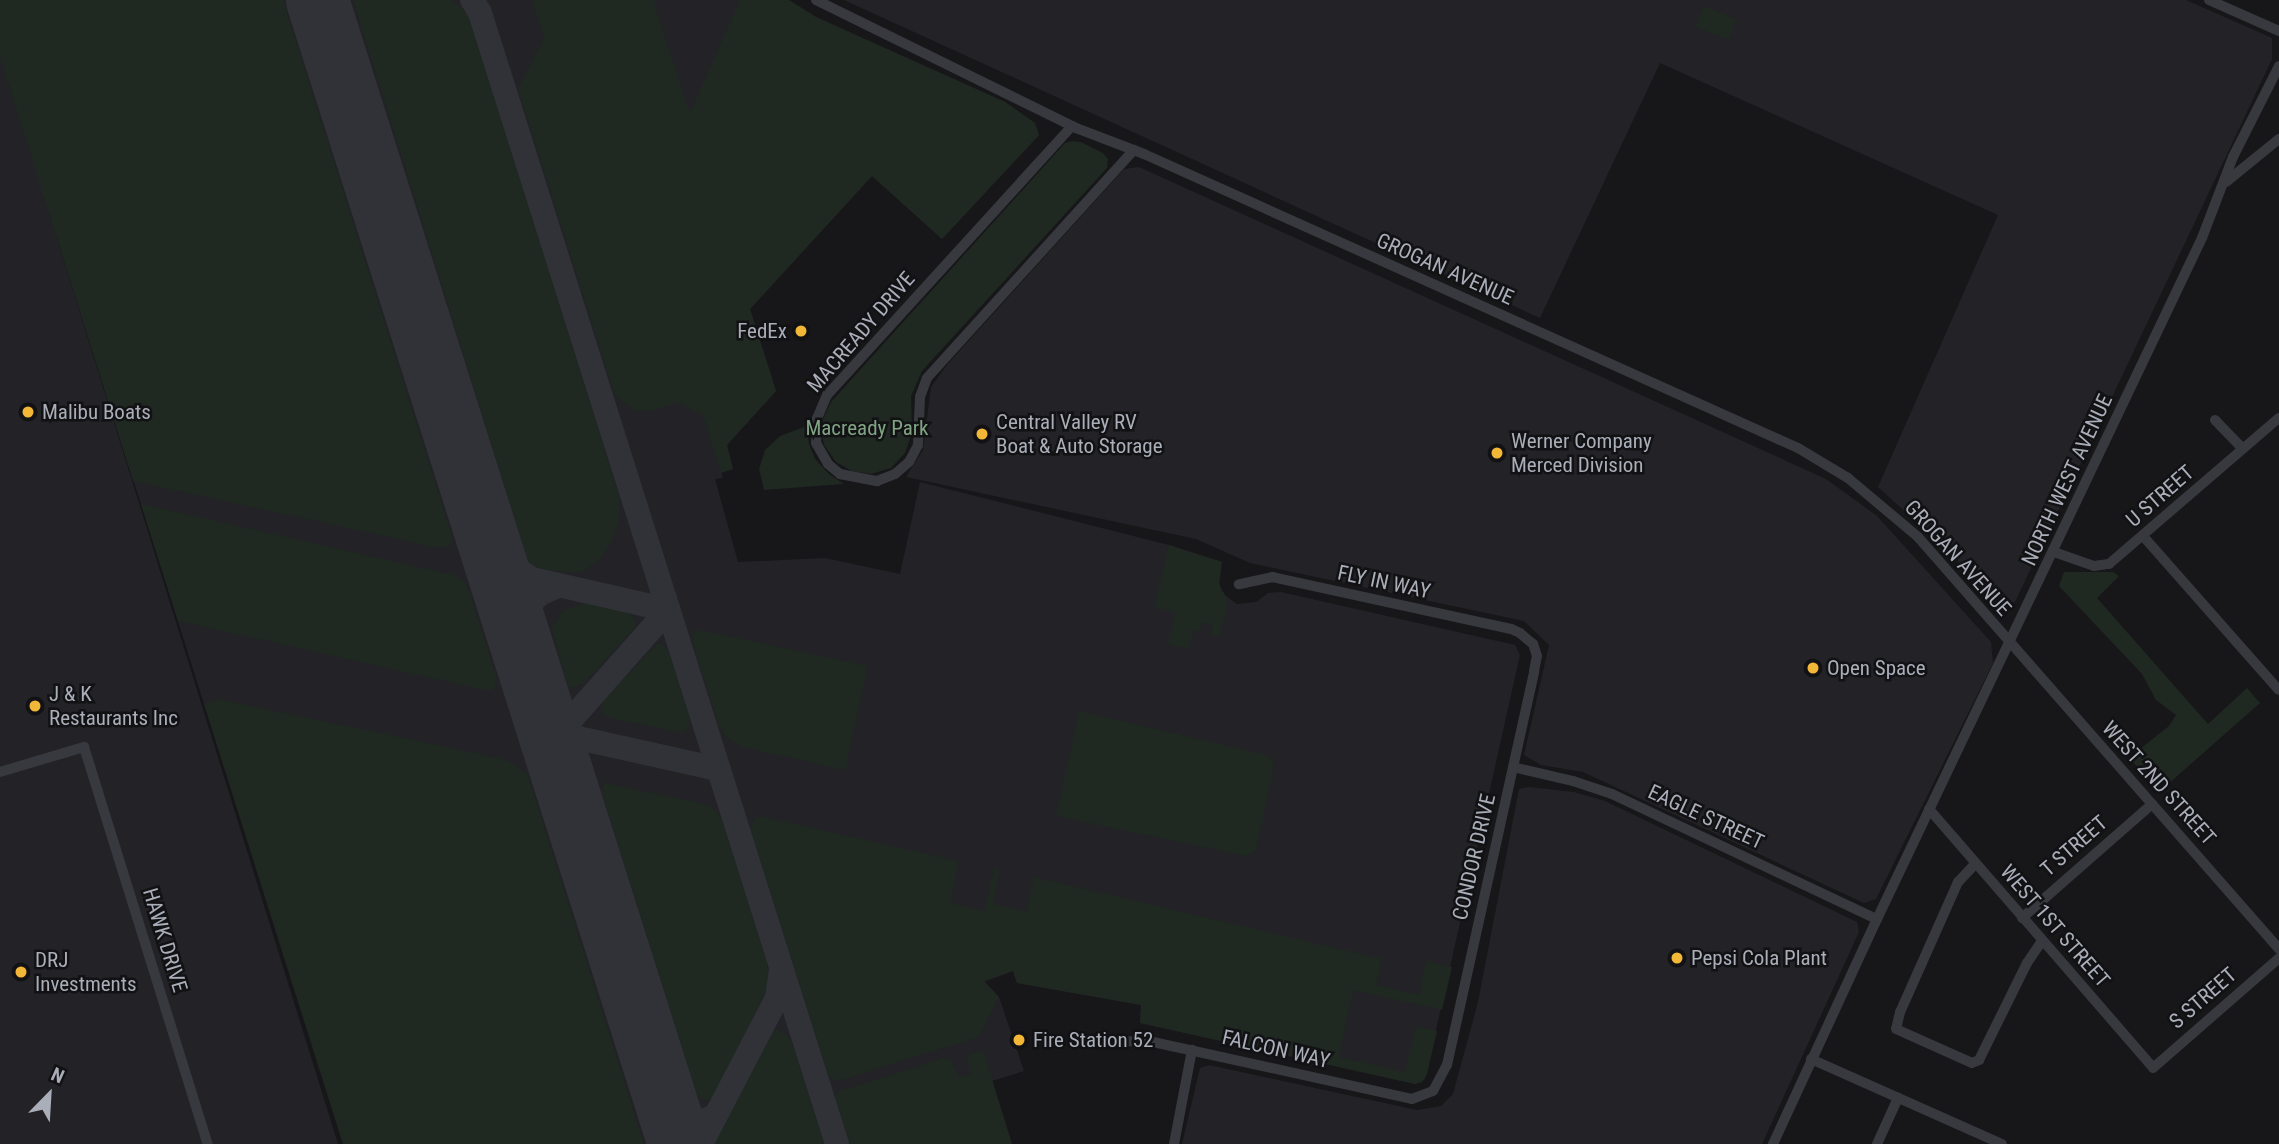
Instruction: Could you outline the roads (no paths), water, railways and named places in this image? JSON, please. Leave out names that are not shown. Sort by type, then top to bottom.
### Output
[{"type":"street","name":"GROGAN AVENUE","points":[[816,0],[1072,126],[1133,150],[1773,437],[1829,466],[1877,500],[1917,537],[2009,643]]},
{"type":"street","points":[[2209,0],[2279,31]]},
{"type":"street","name":"NORTH WEST AVENUE","points":[[1773,1144],[1929,808],[2054,552],[2226,182],[2234,157],[2279,66]]},
{"type":"street","name":"MACREADY DRIVE","points":[[1072,126],[827,395],[817,418],[816,443],[828,464],[840,474],[877,481],[895,474],[909,461],[918,444],[920,397],[927,378],[1133,150]]},
{"type":"street","points":[[2226,182],[2279,139]]},
{"type":"street","points":[[2215,420],[2243,449]]},
{"type":"street","name":"U STREET","points":[[2054,552],[2094,566],[2109,564],[2243,449],[2277,424]]},
{"type":"street","points":[[2143,536],[2279,690]]},
{"type":"street","name":"FLY IN WAY","points":[[1239,584],[1273,577],[1520,633]]},
{"type":"street","name":"CONDOR DRIVE","points":[[1433,1091],[1447,1065],[1537,656],[1533,644],[1520,633]]},
{"type":"street","name":"WEST 2ND STREET","points":[[2009,643],[2279,949]]},
{"type":"street","name":"HAWK DRIVE","points":[[0,772],[84,747],[208,1144]]},
{"type":"street","name":"EAGLE STREET","points":[[1513,767],[1573,781],[1612,794],[1877,919]]},
{"type":"street","name":"T STREET","points":[[2022,918],[2152,804]]},
{"type":"street","name":"WEST 1ST STREET","points":[[1929,808],[2152,1068]]},
{"type":"street","points":[[1975,864],[1958,882],[1900,1012],[1896,1028],[1972,1063],[1979,1060],[2027,963],[2042,941]]},
{"type":"street","name":"S STREET","points":[[2152,1068],[2279,958]]},
{"type":"street","name":"FALCON WAY","points":[[1111,1044],[1144,1040],[1412,1099],[1433,1091]]},
{"type":"street","points":[[1174,1144],[1192,1050]]},
{"type":"street","points":[[1811,1059],[2002,1144]]},
{"type":"street","points":[[1877,1144],[1898,1098]]},
{"type":"place","name":"FedEx","points":[[801,331]]},
{"type":"place","name":"Malibu Boats","points":[[28,412]]},
{"type":"place","name":"Central Valley RV Boat & Auto Storage","points":[[982,434]]},
{"type":"place","name":"Werner Company Merced Division","points":[[1497,453]]},
{"type":"place","name":"Open Space","points":[[1813,668]]},
{"type":"place","name":"J & K Restaurants Inc","points":[[35,706]]},
{"type":"place","name":"Pepsi Cola Plant","points":[[1677,958]]},
{"type":"place","name":"DRJ Investments","points":[[21,972]]},
{"type":"place","name":"Fire Station 52","points":[[1019,1040]]},
{"type":"park label","name":"Macready Park","points":[[867,428]]}]
